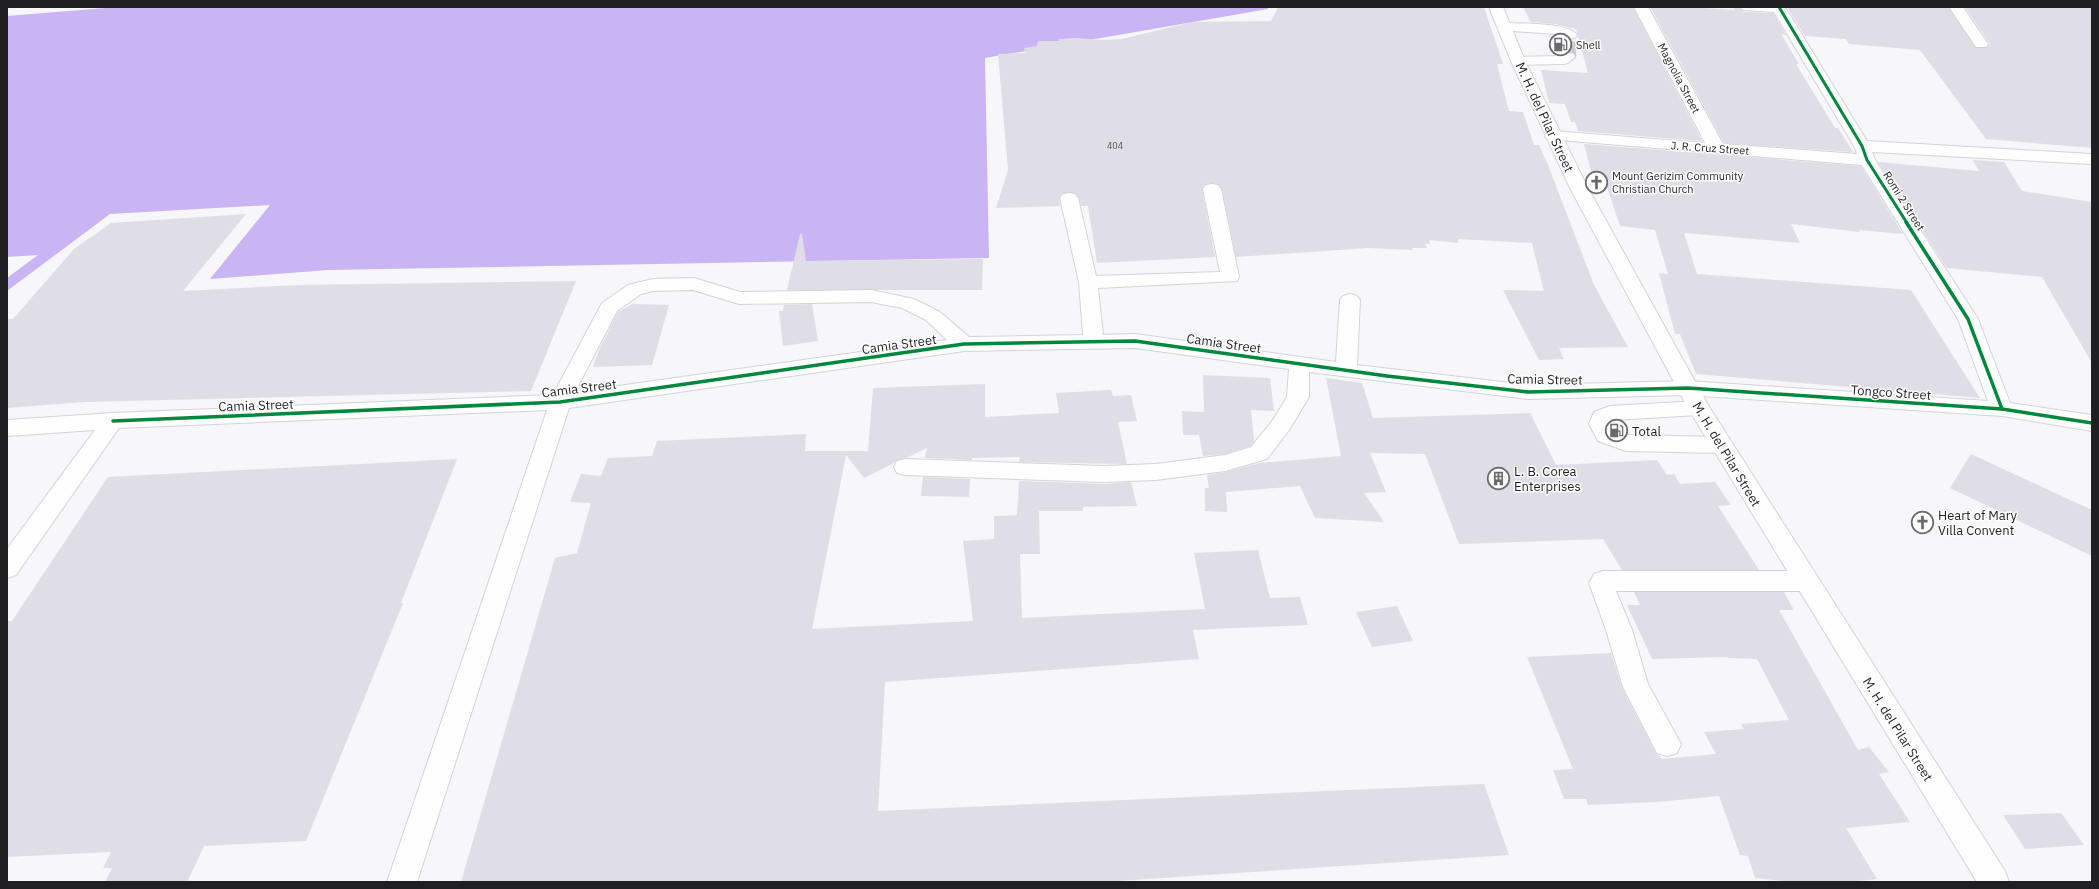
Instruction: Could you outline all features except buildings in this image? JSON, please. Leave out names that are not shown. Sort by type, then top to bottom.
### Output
[{"type":"street","name":"M. H. del Pilar Street","points":[[1496,7],[1518,61],[1579,188],[1698,408],[1994,882]]},
{"type":"street","name":"Magnolia Street","points":[[1640,7],[1717,149]]},
{"type":"street","points":[[1748,7],[1779,8]]},
{"type":"street","points":[[1956,7],[1981,44]]},
{"type":"street","name":"Romi 2 Street","points":[[1779,8],[1865,153],[1968,318],[2002,409]]},
{"type":"street","points":[[1505,27],[1558,30],[1570,35]]},
{"type":"street","points":[[1518,61],[1563,60],[1568,57]]},
{"type":"street","name":"J. R. Cruz Street","points":[[1554,136],[1717,149],[1865,153],[1943,152],[1946,150],[2008,152],[2092,158]]},
{"type":"street","points":[[1088,282],[1230,277],[1212,189]]},
{"type":"street","points":[[1069,198],[1088,282],[1094,341]]},
{"type":"street","points":[[402,882],[560,402],[609,307],[635,289],[653,285],[694,284],[740,298],[779,296],[878,297],[907,303],[933,316],[964,344]]},
{"type":"street","points":[[1346,370],[1350,300]]},
{"type":"street","name":"Camia Street","points":[[7,428],[560,402],[964,344],[1094,341],[1135,342],[1528,392],[1688,388]]},
{"type":"street","points":[[905,467],[1103,474],[1156,472],[1225,463],[1259,453],[1281,426],[1298,397],[1299,363]]},
{"type":"street","name":"Tongco Street","points":[[1688,388],[2002,409],[2092,423]]},
{"type":"street","points":[[1698,408],[1610,413],[1602,417],[1600,424],[1606,435],[1626,443],[1720,445]]},
{"type":"street","points":[[7,568],[113,422]]},
{"type":"street","points":[[1667,744],[1636,687],[1619,630],[1601,583],[1603,581],[1805,581]]},
{"type":"shaded area","points":[[118,7],[1267,7],[1268,9],[985,58],[989,258],[328,270],[210,279],[270,205],[110,214],[7,291],[7,278],[38,255],[7,257],[7,16]]},
{"type":"tunnel","points":[[1568,57],[1570,35]]},
{"type":"cycle path","points":[[1779,7],[1862,146],[1867,160],[1968,319],[2002,409]]},
{"type":"cycle path","points":[[113,421],[560,402],[964,344],[1135,341],[1387,376],[1528,392],[1688,388],[2002,409],[2092,423]]},
{"type":"place","name":"Shell","points":[[1561,45]]},
{"type":"place","name":"Mount Gerizim Community Christian Church","points":[[1597,182]]},
{"type":"place","name":"Total","points":[[1617,431]]},
{"type":"place","name":"L. B. Corea Enterprises","points":[[1498,478]]},
{"type":"place","name":"Heart of Mary Villa Convent","points":[[1922,522]]}]
